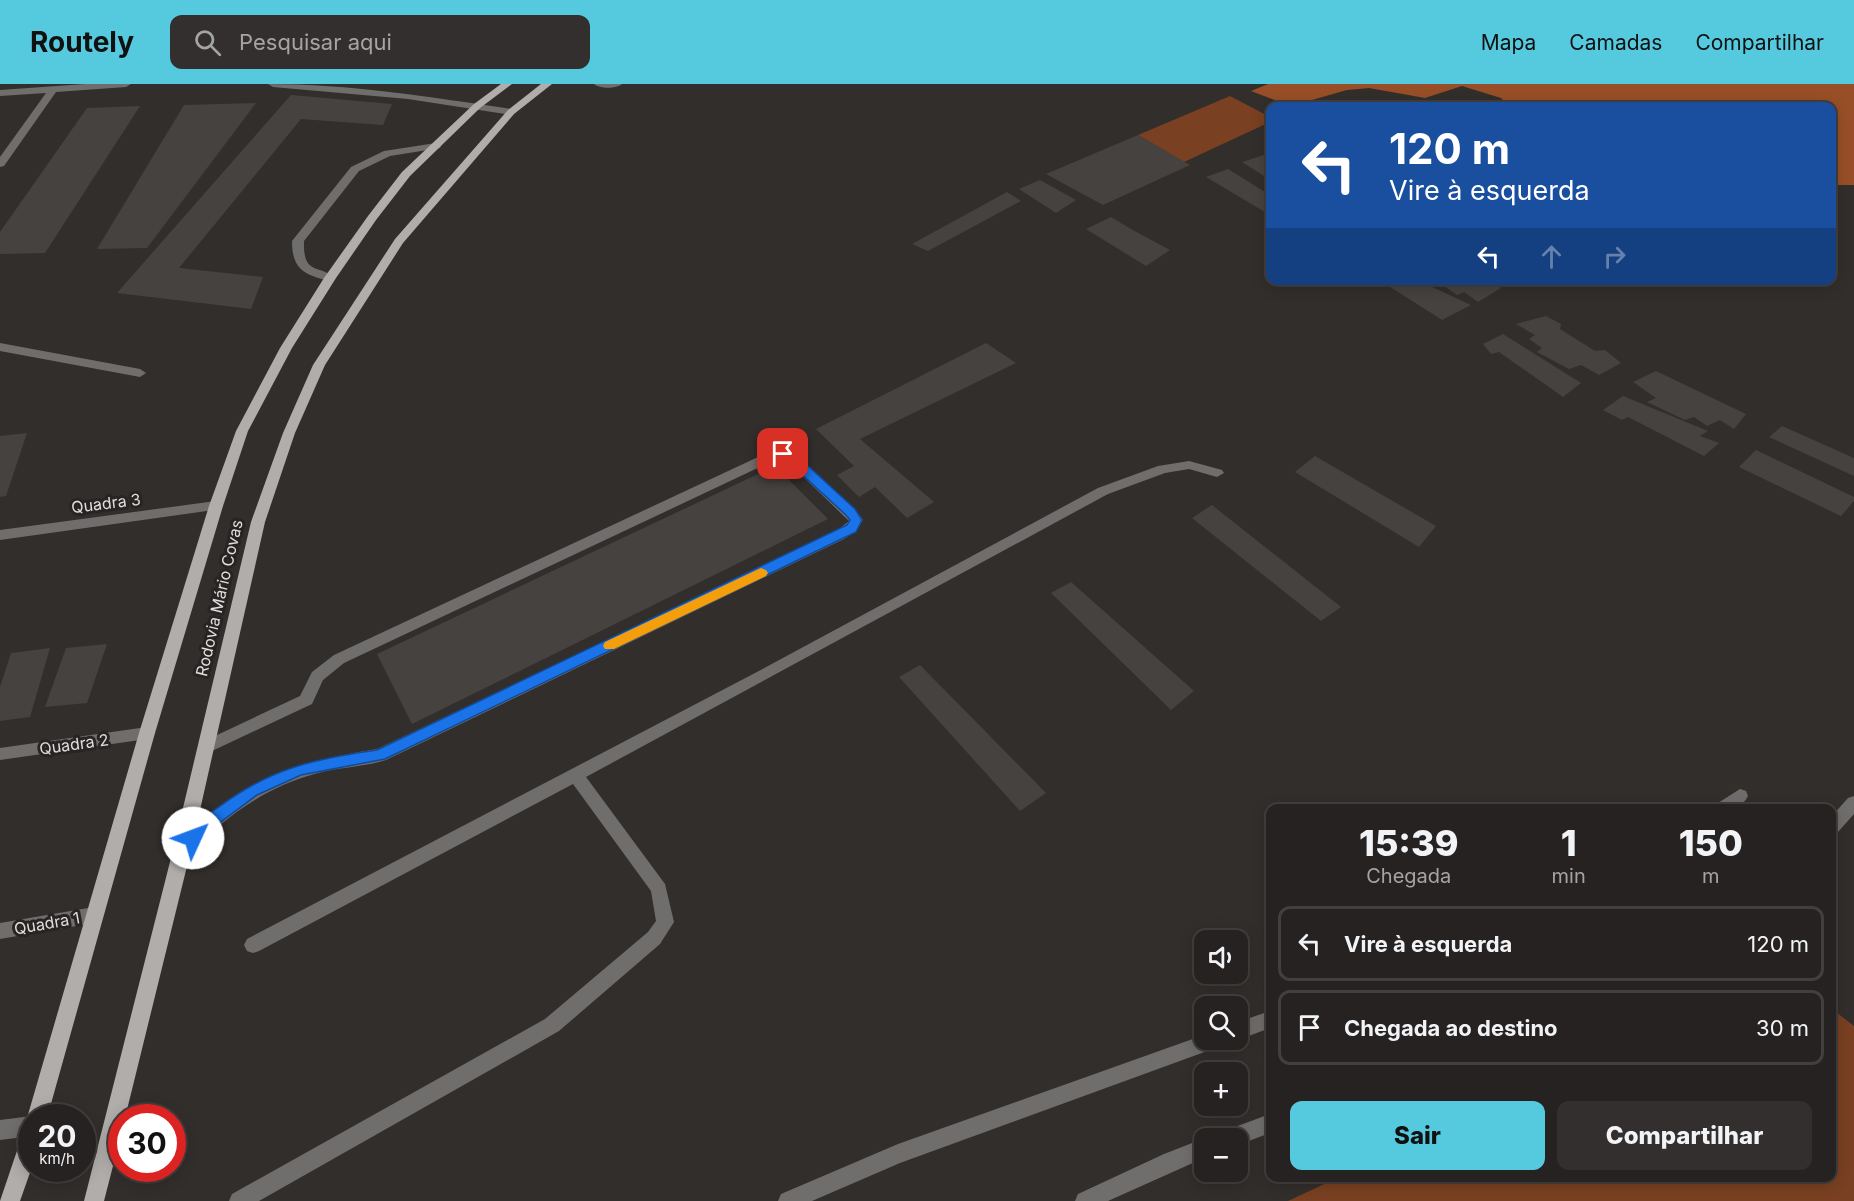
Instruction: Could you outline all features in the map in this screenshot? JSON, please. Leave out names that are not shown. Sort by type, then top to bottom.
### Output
[{"type":"main road","name":"Rodovia Mário Covas","points":[[41,1104],[147,733],[216,506],[242,431],[286,348],[330,279],[406,174],[477,106],[507,84]]},
{"type":"main road","name":"Rodovia Mário Covas","points":[[94,1201],[182,850],[258,522],[289,433],[319,365],[399,241],[512,112],[547,84]]},
{"type":"main road","points":[[10,1201],[18,1177]]},
{"type":"street","points":[[0,93],[126,84]]},
{"type":"street","points":[[273,84],[381,93],[512,112]]},
{"type":"street","points":[[381,93],[391,84]]},
{"type":"street","points":[[599,84],[617,84]]},
{"type":"street","points":[[0,164],[53,88]]},
{"type":"street","points":[[330,279],[314,275],[303,267],[297,255],[298,241],[356,169],[388,153],[436,146]]},
{"type":"street","points":[[0,347],[140,373]]},
{"type":"street","points":[[182,850],[205,825],[252,790],[298,770],[329,762],[380,755],[838,536],[851,528],[856,520],[791,457],[783,454],[774,456],[339,659],[318,675],[310,686],[307,700],[206,747]]},
{"type":"street","points":[[253,945],[576,775],[1103,491],[1163,469],[1180,466],[1189,465],[1217,473]]},
{"type":"street","name":"Quadra 3","points":[[0,535],[216,506]]},
{"type":"street","name":"Quadra 2","points":[[0,754],[147,733]]},
{"type":"street","points":[[238,1201],[552,1025],[654,938],[665,922],[659,890],[576,775]]},
{"type":"street","points":[[1729,804],[1740,796]]},
{"type":"street","points":[[1836,822],[1854,803]]},
{"type":"street","name":"Quadra 1","points":[[0,931],[94,915]]},
{"type":"street","points":[[1248,1028],[1266,1021]]},
{"type":"street","points":[[788,1201],[898,1154],[1194,1047]]},
{"type":"street","points":[[1248,1132],[1266,1125]]},
{"type":"street","points":[[0,1130],[18,1128]]},
{"type":"street","points":[[1085,1201],[1194,1152]]},
{"type":"shaded area","points":[[1268,84],[1854,84],[1854,185],[1836,185],[1836,102],[1505,102],[1501,98],[1462,86],[1425,98],[1369,88],[1347,90],[1305,102],[1280,102],[1251,91]]},
{"type":"shaded area","points":[[1230,96],[1266,115],[1266,124],[1184,162],[1138,135]]},
{"type":"shaded area","points":[[1836,1012],[1854,1026],[1854,1201],[1288,1201],[1328,1182],[1836,1182]]},
{"type":"building","points":[[291,95],[392,104],[383,125],[301,119],[179,268],[263,277],[251,309],[117,293]]},
{"type":"building","points":[[256,103],[147,248],[97,249],[184,105]]},
{"type":"building","points":[[140,106],[45,253],[0,254],[0,232],[87,108]]},
{"type":"building","points":[[1138,135],[1190,165],[1103,205],[1046,174]]},
{"type":"building","points":[[1264,155],[1266,156],[1266,177],[1242,162]]},
{"type":"building","points":[[1228,169],[1266,193],[1266,213],[1206,177]]},
{"type":"building","points":[[1040,180],[1076,200],[1056,213],[1019,189]]},
{"type":"building","points":[[1007,192],[1021,201],[928,251],[912,244]]},
{"type":"building","points":[[1111,217],[1170,250],[1146,266],[1086,229]]},
{"type":"building","points":[[1387,285],[1428,285],[1471,305],[1442,320]]},
{"type":"building","points":[[1443,285],[1497,285],[1501,288],[1478,302],[1464,292],[1457,295]]},
{"type":"building","points":[[1546,316],[1561,324],[1560,329],[1595,351],[1605,350],[1621,363],[1599,375],[1581,365],[1569,369],[1537,352],[1542,348],[1529,339],[1535,335],[1516,324]]},
{"type":"building","points":[[1503,334],[1581,383],[1563,397],[1499,352],[1491,354],[1483,344]]},
{"type":"building","points":[[986,343],[1016,363],[860,439],[934,502],[907,518],[875,487],[859,497],[837,475],[854,466],[816,429]]},
{"type":"building","points":[[1656,371],[1746,414],[1734,429],[1720,420],[1707,426],[1694,417],[1685,420],[1647,402],[1656,398],[1633,382]]},
{"type":"building","points":[[1623,396],[1708,431],[1700,436],[1719,443],[1704,456],[1628,417],[1622,420],[1603,410]]},
{"type":"building","points":[[1782,426],[1854,458],[1854,476],[1769,437]]},
{"type":"building","points":[[27,433],[6,496],[0,497],[0,436]]},
{"type":"building","points":[[1756,450],[1854,497],[1854,501],[1841,516],[1739,467]]},
{"type":"building","points":[[1315,456],[1436,526],[1419,547],[1295,472]]},
{"type":"building","points":[[775,466],[828,519],[412,724],[377,654]]},
{"type":"building","points":[[1212,505],[1341,607],[1321,621],[1192,518]]},
{"type":"building","points":[[1071,582],[1194,691],[1171,710],[1051,593]]},
{"type":"building","points":[[107,644],[87,703],[45,707],[66,648]]},
{"type":"building","points":[[50,648],[30,717],[0,721],[0,687],[11,653]]},
{"type":"building","points":[[920,665],[1046,793],[1020,811],[899,677]]},
{"type":"slow traffic","points":[[609,646],[761,573]]},
{"type":"route","points":[[193,838],[205,825],[252,790],[298,770],[329,762],[380,755],[818,546],[851,528],[856,520],[851,512],[791,457],[783,454]]}]
